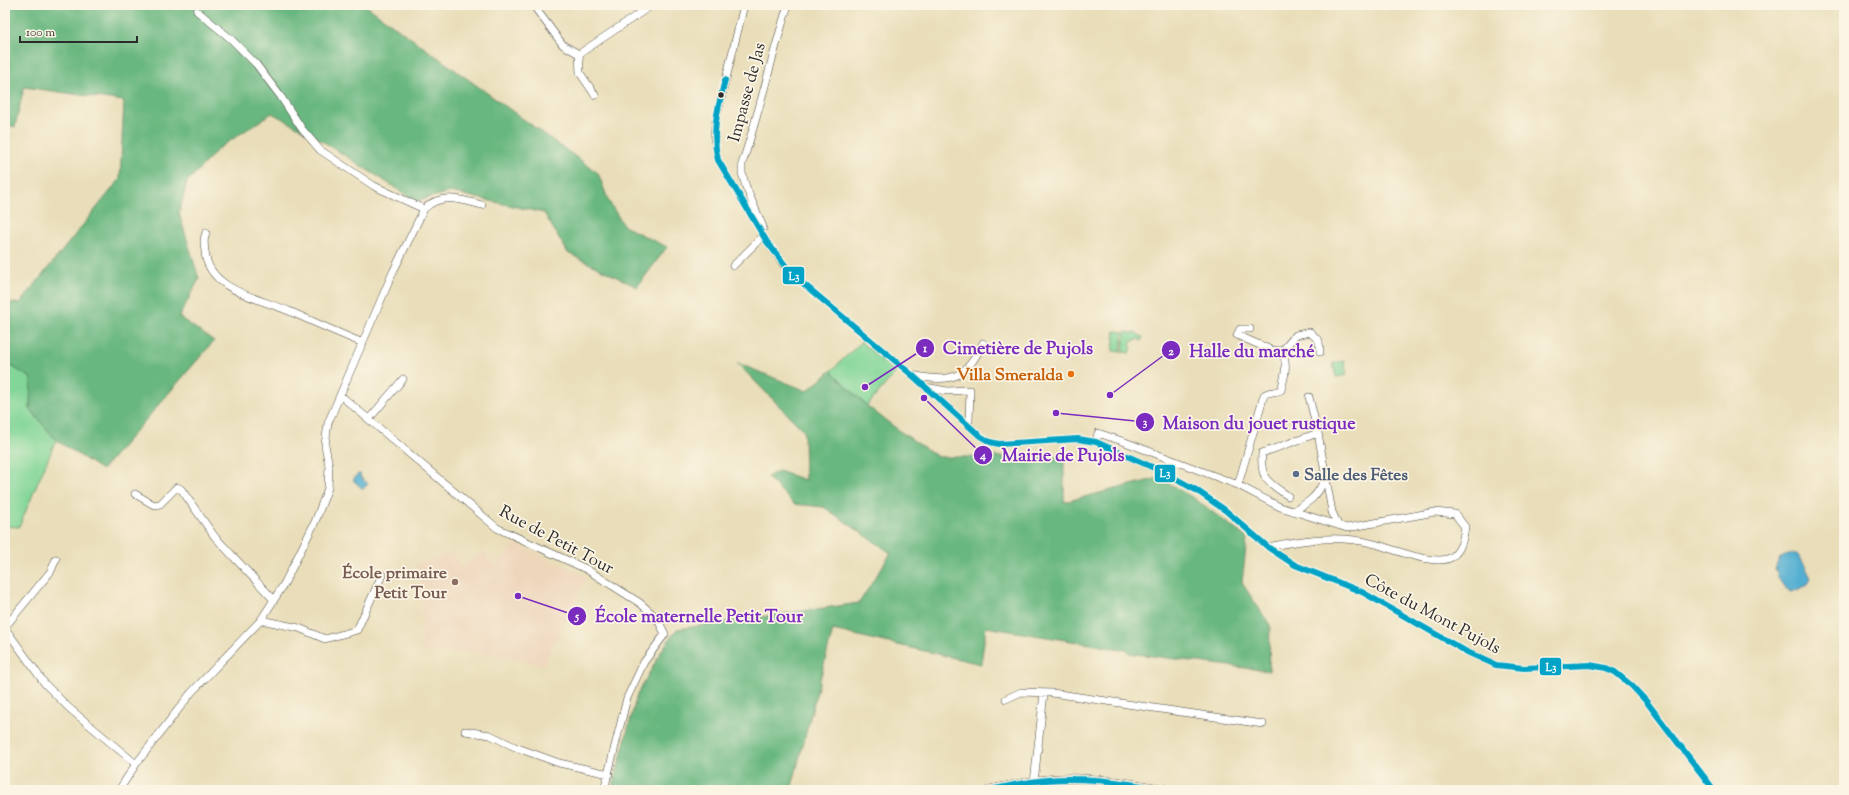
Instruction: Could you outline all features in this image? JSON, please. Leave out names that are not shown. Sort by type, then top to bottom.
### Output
[{"type":"main road","points":[[990,790],[1060,779],[1099,781],[1168,790]]},
{"type":"street","points":[[533,5],[564,46],[579,54]]},
{"type":"street","points":[[579,54],[652,5]]},
{"type":"street","name":"Côte du Mont Pujols","points":[[744,5],[715,124],[714,138],[718,160],[761,232],[793,274],[912,375],[980,436],[990,442],[999,444],[1078,438],[1096,442],[1183,483],[1225,510],[1269,548],[1295,565],[1362,592],[1467,652],[1496,665],[1524,668],[1590,665],[1606,668],[1615,672],[1632,686],[1646,701],[1714,790]]},
{"type":"street","name":"Impasse de Jas","points":[[761,232],[763,227],[746,187],[742,173],[742,164],[761,103],[776,42],[788,5]]},
{"type":"street","points":[[197,11],[231,39],[256,64],[281,97],[302,129],[320,150],[374,186],[424,209]]},
{"type":"street","points":[[579,54],[580,73],[595,95]]},
{"type":"street","points":[[119,790],[136,764],[191,693],[261,620],[284,584],[315,522],[328,488],[329,466],[325,445],[328,423],[393,272],[424,209],[428,205],[446,197],[482,205]]},
{"type":"street","points":[[733,266],[760,239],[761,232]]},
{"type":"street","points":[[206,233],[204,238],[205,258],[215,275],[234,291],[289,311],[363,343]]},
{"type":"street","points":[[1250,329],[1240,329],[1237,335],[1271,350],[1282,351]]},
{"type":"street","points":[[1282,351],[1296,335],[1310,332],[1319,341],[1320,352]]},
{"type":"street","points":[[912,375],[933,379],[955,377],[969,367],[983,343]]},
{"type":"street","points":[[1238,485],[1264,395],[1267,393],[1276,393],[1281,390],[1286,366],[1285,357],[1282,351]]},
{"type":"street","points":[[369,419],[403,379]]},
{"type":"street","points":[[925,387],[947,391],[970,390],[970,421],[967,423]]},
{"type":"street","name":"Rue de Petit Tour","points":[[340,394],[497,528],[586,569],[640,604],[657,618],[666,634],[644,662],[627,698],[609,774]]},
{"type":"street","points":[[1309,398],[1318,433],[1332,512],[1338,525]]},
{"type":"street","points":[[1096,442],[1099,432],[1238,485],[1280,507],[1347,528],[1435,512],[1455,514],[1465,527],[1463,544],[1452,557],[1438,561],[1374,544],[1343,539],[1300,541],[1272,546],[1269,548]]},
{"type":"street","points":[[1288,496],[1265,480],[1261,469],[1262,453],[1318,433]]},
{"type":"street","points":[[1293,511],[1308,503],[1320,491],[1325,476]]},
{"type":"street","points":[[135,494],[154,505],[160,504],[177,487],[181,489],[215,537],[274,600]]},
{"type":"street","points":[[56,559],[51,571],[5,628],[50,689],[69,708],[136,764]]},
{"type":"street","points":[[261,620],[299,628],[325,639],[357,630],[382,575]]},
{"type":"street","points":[[1006,699],[1021,692],[1044,693],[1263,724]]},
{"type":"street","points":[[1034,782],[1044,693]]},
{"type":"street","points":[[465,731],[490,735],[515,747],[559,763],[609,774],[604,790]]},
{"type":"shaded area","points":[[516,544],[587,577],[543,665],[494,654],[422,652],[422,601],[416,564],[453,553],[462,567],[483,550],[495,566]]},
{"type":"green space","points":[[5,5],[365,5],[598,173],[609,202],[624,226],[667,247],[637,287],[568,253],[544,213],[450,192],[416,201],[316,137],[272,113],[219,148],[187,182],[179,213],[199,279],[179,317],[214,341],[102,470],[56,440],[30,409],[31,378],[5,362],[5,303],[20,303],[120,179],[124,101],[24,87],[15,127],[5,124]]},
{"type":"green space","points":[[1115,331],[1123,332],[1121,352],[1113,351]]},
{"type":"green space","points":[[1125,332],[1135,333],[1143,337],[1141,341],[1138,339],[1132,341],[1130,353],[1123,352]]},
{"type":"green space","points":[[861,342],[896,372],[867,406],[831,371]]},
{"type":"green space","points":[[1344,361],[1347,375],[1336,377],[1333,363]]},
{"type":"green space","points":[[5,362],[31,378],[30,409],[56,440],[19,527],[5,526]]},
{"type":"green space","points":[[737,363],[807,391],[831,371],[867,406],[901,432],[938,457],[1064,457],[1064,502],[1159,478],[1195,499],[1247,538],[1242,583],[1270,625],[1269,671],[1129,653],[1126,650],[986,627],[981,664],[833,630],[791,790],[612,790],[637,695],[662,650],[677,629],[859,603],[891,553],[824,507],[794,504],[767,477],[779,471],[805,480],[804,431]]},
{"type":"water","points":[[359,473],[361,475],[360,477],[368,484],[363,489],[353,480]]},
{"type":"water","points":[[1788,554],[1797,554],[1811,578],[1808,585],[1792,592],[1783,586],[1775,569],[1779,559]]},
{"type":"transit line","name":"L3","points":[[725,80],[715,130],[718,160],[767,242],[793,275],[912,375],[980,436],[990,442],[999,444],[1078,439],[1096,442],[1163,472],[1196,490],[1225,510],[1269,548],[1295,565],[1362,592],[1467,652],[1496,665],[1524,668],[1590,665],[1606,668],[1615,672],[1632,686],[1646,701],[1714,790]]},
{"type":"transit line","name":"L3","points":[[990,790],[1052,779],[1109,781],[1168,790]]},
{"type":"place","name":"Villa Smeralda","points":[[1071,374]]},
{"type":"place","name":"Cimetière de Pujols","points":[[865,387]]},
{"type":"place","name":"Halle du marché","points":[[1110,395]]},
{"type":"place","name":"Mairie de Pujols","points":[[924,398]]},
{"type":"place","name":"Maison du jouet rustique","points":[[1056,413]]},
{"type":"place","name":"Salle des Fêtes","points":[[1296,474]]},
{"type":"place","name":"École primaire Petit Tour","points":[[455,582]]},
{"type":"place","name":"École maternelle Petit Tour","points":[[518,596]]}]
